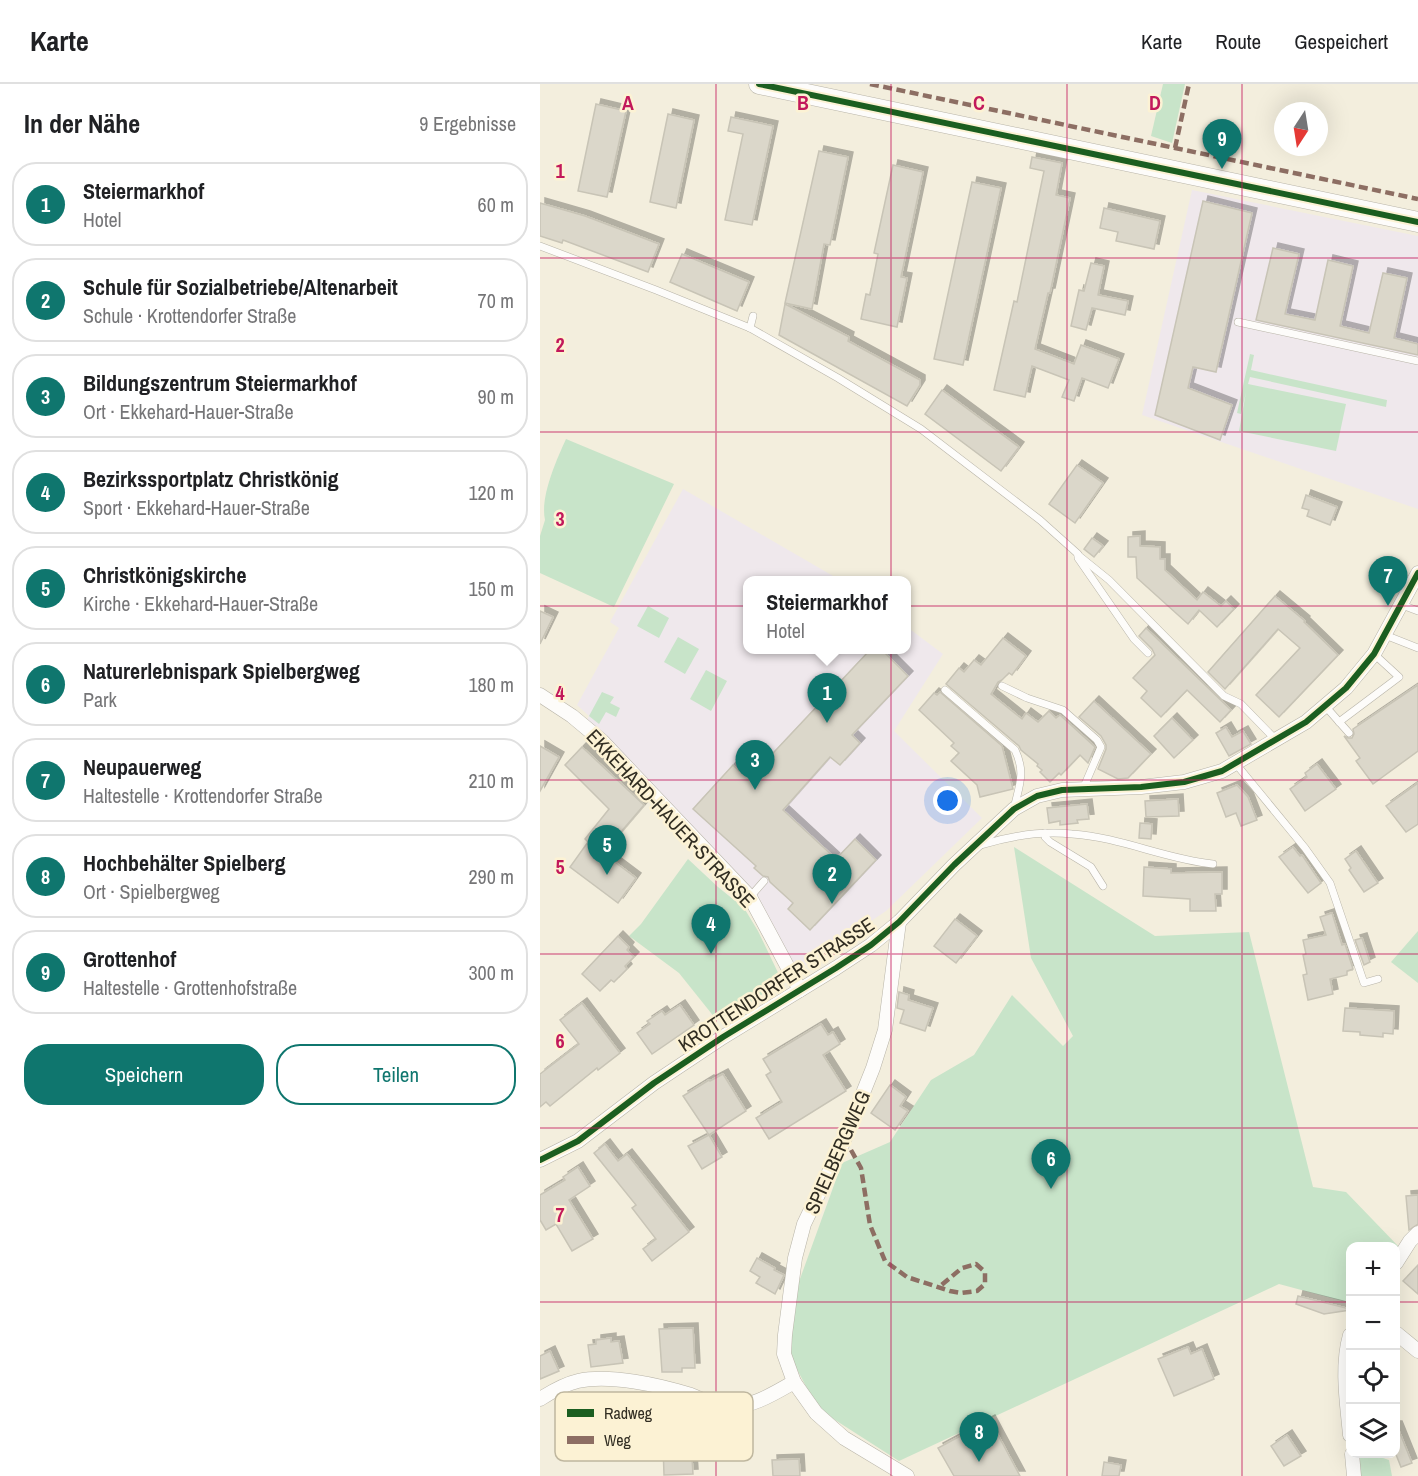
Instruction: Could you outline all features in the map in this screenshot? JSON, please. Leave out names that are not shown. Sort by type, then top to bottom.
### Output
[{"type":"street","points":[[759,84],[1418,222]]},
{"type":"street","name":"KROTTENDORFER STRASSE","points":[[540,1160],[578,1141],[654,1083],[723,1037],[855,956],[899,922],[972,847],[1014,808],[1037,795],[1062,790],[1141,787],[1184,782],[1222,771],[1277,741],[1326,707],[1346,688],[1374,654],[1418,573]]},
{"type":"street","name":"EKKEHARD-HAUER-STRASSE","points":[[540,695],[572,716],[602,741],[750,897],[800,990]]},
{"type":"street","name":"SPIELBERGWEG","points":[[899,922],[885,1030],[843,1143],[804,1224],[795,1258],[784,1354],[794,1382],[816,1413],[844,1438],[907,1476]]},
{"type":"street","points":[[1400,1256],[1418,1233]]},
{"type":"street","points":[[1400,1337],[1418,1351]]},
{"type":"street","points":[[1346,1350],[1347,1404]]},
{"type":"street","points":[[540,1399],[577,1381],[596,1380],[627,1381],[678,1392]]},
{"type":"street","points":[[753,1401],[794,1382]]},
{"type":"street","points":[[1352,1458],[1353,1476]]},
{"type":"lane","points":[[540,246],[750,328],[921,429],[1040,520],[1110,580],[1224,696],[1241,704],[1277,741]]},
{"type":"lane","points":[[750,328],[753,316]]},
{"type":"lane","points":[[1238,322],[1418,361]]},
{"type":"lane","points":[[1078,554],[1078,558],[1134,639],[1149,653]]},
{"type":"lane","points":[[1402,604],[1418,611]]},
{"type":"lane","points":[[1385,635],[1418,648]]},
{"type":"lane","points":[[1339,722],[1399,677],[1374,654]]},
{"type":"lane","points":[[1002,686],[1027,698],[1063,710],[1097,740],[1101,747],[1083,789]]},
{"type":"lane","points":[[945,690],[1015,750],[1021,763],[1021,774],[1014,808]]},
{"type":"lane","points":[[1326,707],[1348,733]]},
{"type":"lane","points":[[1236,764],[1305,848],[1330,883],[1364,983],[1378,979]]},
{"type":"lane","points":[[1045,833],[1050,843],[1091,867],[1103,886]]},
{"type":"lane","points":[[972,847],[1000,838],[1045,833],[1073,834],[1119,843],[1189,862],[1213,864]]},
{"type":"lane","points":[[750,897],[764,881]]},
{"type":"shaded area","points":[[1192,190],[1418,236],[1418,509],[1142,415]]},
{"type":"shaded area","points":[[683,489],[833,576],[743,576],[743,654],[911,654],[911,630],[943,654],[894,731],[982,818],[886,911],[795,972],[750,897],[584,726],[589,716],[577,705],[619,628],[610,622]]},
{"type":"green space","points":[[1163,84],[1185,84],[1172,143],[1151,136]]},
{"type":"green space","points":[[1250,354],[1254,355],[1251,370],[1387,400],[1386,407],[1250,377],[1248,384],[1346,404],[1336,451],[1239,431],[1246,392],[1241,414],[1237,413]]},
{"type":"green space","points":[[566,439],[674,484],[614,607],[540,573],[540,536],[545,520],[547,490]]},
{"type":"green space","points":[[648,606],[669,618],[659,638],[637,626]]},
{"type":"green space","points":[[678,637],[699,649],[685,674],[664,662]]},
{"type":"green space","points":[[706,670],[727,681],[711,711],[690,699]]},
{"type":"green space","points":[[602,692],[614,697],[610,703],[620,708],[616,717],[606,712],[599,724],[589,716]]},
{"type":"green space","points":[[1014,847],[1155,936],[1249,932],[1313,1187],[1346,1192],[1394,1242],[1346,1242],[1346,1302],[1279,1284],[899,1461],[818,1409],[782,1341],[784,1323],[842,1163],[890,1142],[931,1080],[974,1055],[1012,995],[1063,1046],[1073,1036],[1031,958]]},
{"type":"green space","points":[[688,859],[744,908],[782,981],[733,1014],[715,1018],[679,973],[629,936],[641,924]]},
{"type":"green space","points":[[1418,931],[1418,983],[1391,962]]},
{"type":"green space","points":[[1353,1458],[1389,1460],[1392,1476],[1351,1476]]},
{"type":"building","points":[[596,104],[626,111],[607,197],[578,191]]},
{"type":"building","points":[[668,114],[694,120],[676,208],[650,202]]},
{"type":"building","points":[[731,117],[773,126],[752,225],[725,220],[743,134],[728,131]]},
{"type":"building","points":[[819,151],[848,157],[830,245],[824,244],[812,309],[785,303]]},
{"type":"building","points":[[1032,157],[1062,163],[1056,195],[1070,198],[1050,293],[1048,293],[1035,349],[1074,364],[1081,345],[1119,359],[1108,388],[1082,378],[1074,401],[1062,397],[1069,380],[1032,366],[1025,397],[994,390],[1014,301],[1017,302],[1044,171],[1030,168]]},
{"type":"building","points":[[893,165],[923,172],[901,277],[907,278],[897,327],[861,319],[866,294],[870,295],[878,254],[874,253]]},
{"type":"building","points":[[972,182],[1001,188],[963,365],[934,359]]},
{"type":"building","points":[[1203,201],[1252,213],[1216,372],[1193,367],[1188,388],[1232,405],[1220,440],[1155,415]]},
{"type":"building","points":[[540,203],[585,216],[659,244],[648,272],[563,240],[562,243],[540,236]]},
{"type":"building","points":[[1104,208],[1160,221],[1154,249],[1116,241],[1118,232],[1100,228]]},
{"type":"building","points":[[1273,248],[1299,254],[1285,314],[1315,320],[1328,260],[1353,266],[1340,326],[1369,333],[1383,273],[1407,278],[1394,338],[1418,344],[1418,355],[1256,320]]},
{"type":"building","points":[[682,254],[749,282],[737,311],[670,282]]},
{"type":"building","points":[[1091,263],[1104,266],[1098,295],[1128,301],[1125,315],[1092,308],[1086,330],[1071,326],[1079,290],[1084,291]]},
{"type":"building","points":[[785,304],[849,337],[848,341],[920,380],[920,385],[907,406],[779,335]]},
{"type":"building","points":[[942,390],[1019,447],[1001,471],[925,414]]},
{"type":"building","points":[[1077,465],[1103,483],[1075,523],[1049,504]]},
{"type":"building","points":[[1306,495],[1337,507],[1330,525],[1307,516],[1309,510],[1302,508]]},
{"type":"building","points":[[1140,536],[1140,546],[1160,547],[1160,559],[1165,559],[1165,570],[1197,600],[1203,592],[1221,606],[1226,601],[1234,609],[1217,627],[1199,610],[1188,624],[1137,578],[1136,557],[1128,557],[1128,537]]},
{"type":"building","points":[[1092,538],[1103,546],[1094,557],[1084,549]]},
{"type":"building","points":[[1275,596],[1305,621],[1338,655],[1279,717],[1256,695],[1300,648],[1278,629],[1225,689],[1208,672]]},
{"type":"building","points":[[540,611],[553,617],[540,644]]},
{"type":"building","points":[[1146,628],[1231,710],[1220,722],[1187,690],[1161,717],[1141,698],[1147,691],[1133,678],[1155,655],[1139,636]]},
{"type":"building","points":[[1003,638],[1026,656],[1012,675],[1009,673],[998,682],[991,694],[1022,719],[1026,713],[1038,722],[1049,711],[1056,718],[1060,715],[1095,747],[1088,763],[1080,755],[1061,775],[1059,773],[1050,782],[1040,772],[1042,770],[1037,766],[1038,764],[1019,746],[946,684],[959,668],[964,672],[974,660],[981,665]]},
{"type":"building","points":[[866,654],[886,654],[908,676],[852,735],[860,743],[840,765],[830,757],[783,810],[836,859],[855,839],[876,860],[810,930],[788,909],[793,903],[770,882],[768,877],[763,876],[754,868],[756,866],[693,809],[733,765],[739,771],[750,758],[760,767]]},
{"type":"building","points":[[1418,685],[1418,751],[1373,784],[1356,761],[1360,758],[1344,736],[1352,738],[1353,729]]},
{"type":"building","points":[[940,692],[1002,746],[1013,789],[980,797],[977,785],[951,761],[959,753],[951,746],[954,743],[919,710],[934,693],[937,695]]},
{"type":"building","points":[[1094,701],[1151,754],[1128,778],[1118,779],[1098,769],[1106,745],[1101,736],[1079,717]]},
{"type":"building","points":[[1172,718],[1193,740],[1174,758],[1154,736]]},
{"type":"building","points":[[1226,727],[1232,737],[1243,731],[1251,744],[1229,756],[1216,733]]},
{"type":"building","points":[[540,746],[559,757],[540,791]]},
{"type":"building","points":[[582,747],[644,805],[603,853],[636,878],[618,903],[570,867],[588,842],[585,839],[609,809],[565,765]]},
{"type":"building","points":[[1317,764],[1336,789],[1305,811],[1290,789],[1307,777],[1305,773]]},
{"type":"building","points":[[1418,783],[1418,824],[1406,832],[1386,806]]},
{"type":"building","points":[[1237,785],[1248,797],[1257,820],[1241,826],[1236,813],[1226,817],[1217,793]]},
{"type":"building","points":[[1178,799],[1179,816],[1146,817],[1145,801]]},
{"type":"building","points":[[1087,804],[1089,819],[1060,825],[1060,821],[1049,823],[1047,808]]},
{"type":"building","points":[[1140,823],[1152,824],[1151,839],[1139,838]]},
{"type":"building","points":[[1293,847],[1300,856],[1302,855],[1321,883],[1308,893],[1279,857]]},
{"type":"building","points":[[1356,851],[1378,883],[1364,892],[1349,870],[1351,868],[1345,859]]},
{"type":"building","points":[[1144,867],[1171,869],[1171,873],[1222,872],[1222,894],[1215,894],[1216,911],[1190,911],[1190,899],[1143,896]]},
{"type":"building","points":[[1332,913],[1342,945],[1345,944],[1353,969],[1347,971],[1347,975],[1330,979],[1333,994],[1308,1000],[1303,975],[1307,974],[1303,940],[1326,935],[1320,917]]},
{"type":"building","points":[[955,919],[977,936],[956,963],[934,946]]},
{"type":"building","points":[[618,936],[629,947],[627,950],[634,957],[625,966],[627,969],[614,982],[611,980],[600,991],[582,974]]},
{"type":"building","points":[[1362,938],[1370,962],[1364,965],[1355,940]]},
{"type":"building","points":[[899,992],[909,995],[908,1000],[933,1008],[925,1031],[900,1023],[904,1010],[897,1008]]},
{"type":"building","points":[[582,1003],[620,1053],[598,1070],[597,1068],[550,1106],[546,1102],[540,1107],[540,1074],[579,1044],[560,1020]]},
{"type":"building","points":[[680,1005],[694,1025],[652,1054],[637,1033],[650,1024],[647,1021],[662,1011],[665,1015]]},
{"type":"building","points":[[1345,1008],[1394,1011],[1393,1034],[1383,1033],[1383,1037],[1343,1031]]},
{"type":"building","points":[[821,1024],[828,1035],[833,1032],[840,1044],[823,1055],[846,1091],[769,1139],[756,1118],[782,1102],[766,1075],[771,1072],[763,1059]]},
{"type":"building","points":[[723,1074],[746,1111],[709,1135],[683,1096]]},
{"type":"building","points":[[890,1085],[906,1097],[900,1106],[908,1111],[895,1130],[871,1113]]},
{"type":"building","points":[[709,1135],[722,1157],[702,1169],[688,1146]]},
{"type":"building","points":[[605,1144],[618,1161],[627,1154],[689,1232],[652,1261],[643,1249],[656,1239],[632,1208],[636,1205],[594,1153]]},
{"type":"building","points":[[578,1167],[590,1186],[569,1200],[593,1239],[572,1251],[556,1224],[546,1230],[540,1220],[540,1195],[565,1180],[563,1177]]},
{"type":"building","points":[[1418,1195],[1418,1224],[1409,1230],[1406,1196]]},
{"type":"building","points":[[757,1258],[784,1275],[775,1294],[756,1283],[760,1277],[750,1271]]},
{"type":"building","points":[[1418,1265],[1418,1294],[1403,1281]]},
{"type":"building","points":[[1298,1296],[1346,1308],[1346,1311],[1324,1314],[1296,1304]]},
{"type":"building","points":[[693,1328],[695,1368],[682,1368],[682,1372],[662,1372],[659,1329]]},
{"type":"building","points":[[611,1338],[611,1342],[619,1341],[623,1363],[591,1367],[588,1345],[596,1344],[596,1340]]},
{"type":"building","points":[[1188,1347],[1191,1354],[1202,1349],[1214,1379],[1174,1396],[1158,1359]]},
{"type":"building","points":[[550,1351],[559,1371],[540,1379],[540,1356]]},
{"type":"building","points":[[990,1420],[1020,1476],[954,1476],[938,1448]]},
{"type":"building","points":[[1400,1433],[1412,1463],[1401,1467],[1397,1458],[1400,1458]]},
{"type":"building","points":[[1287,1435],[1301,1456],[1284,1466],[1271,1446]]},
{"type":"building","points":[[799,1459],[800,1476],[773,1476],[772,1460]]},
{"type":"building","points":[[664,1461],[692,1461],[693,1474],[664,1475]]},
{"type":"building","points":[[1104,1462],[1121,1465],[1119,1476],[1102,1476]]},
{"type":"marked path","points":[[870,84],[1418,199]]},
{"type":"marked path","points":[[1175,148],[1189,84]]},
{"type":"marked path","points":[[851,1150],[861,1168],[870,1225],[885,1261],[907,1277],[950,1291],[961,1293],[977,1291],[985,1284],[985,1272],[976,1264],[962,1268],[939,1287]]},
{"type":"cycle path","points":[[759,84],[1418,222]]},
{"type":"cycle path","points":[[540,1160],[578,1141],[654,1083],[871,945],[899,922],[954,865],[1014,809],[1037,796],[1062,790],[1141,787],[1184,782],[1222,771],[1306,722],[1346,688],[1374,654],[1418,573]]},
{"type":"place","name":"Grottenhof","points":[[1222,169]]},
{"type":"place","name":"Neupauerweg","points":[[1388,606]]},
{"type":"place","name":"Steiermarkhof","points":[[827,723]]},
{"type":"place","name":"Bildungszentrum Steiermarkhof","points":[[755,790]]},
{"type":"place","name":"Christkönigskirche","points":[[607,875]]},
{"type":"place","name":"Schule für Sozialbetriebe/Altenarbeit","points":[[832,904]]},
{"type":"place","name":"Bezirkssportplatz Christkönig","points":[[711,954]]},
{"type":"place","name":"Naturerlebnispark Spielbergweg","points":[[1051,1189]]},
{"type":"place","name":"Hochbehälter Spielberg","points":[[979,1462]]}]
